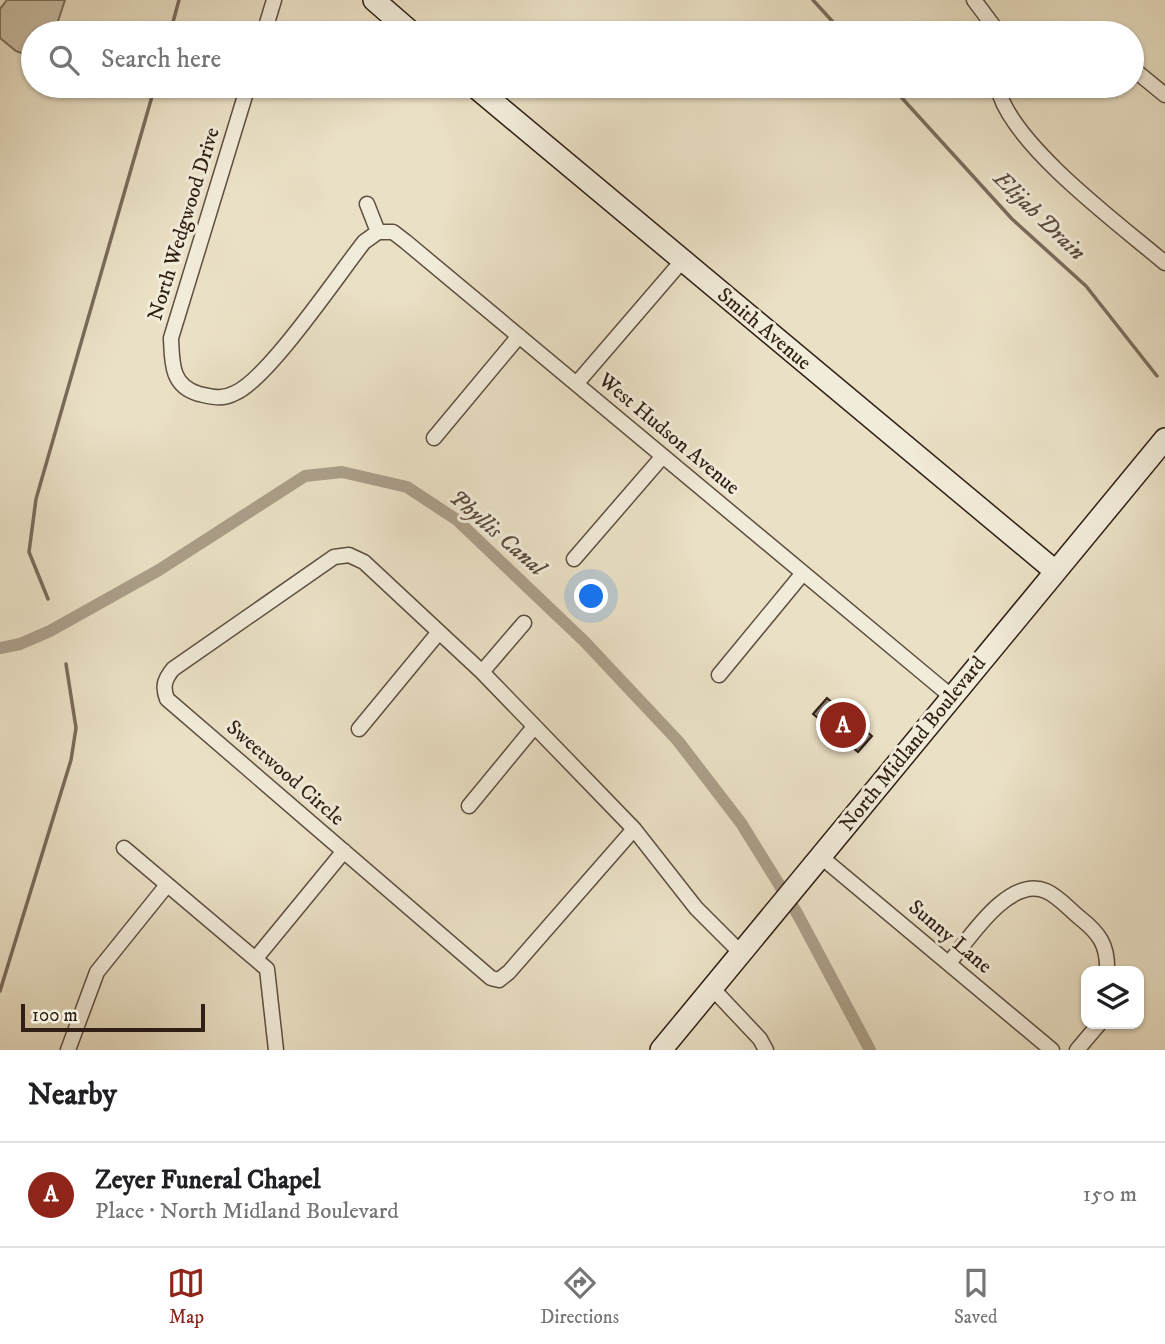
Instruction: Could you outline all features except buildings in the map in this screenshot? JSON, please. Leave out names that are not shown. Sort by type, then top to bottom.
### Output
[{"type":"street","points":[[268,21],[274,0]]},
{"type":"street","points":[[374,0],[398,21]]},
{"type":"street","points":[[974,0],[990,21]]},
{"type":"street","points":[[1144,78],[1165,95]]},
{"type":"street","name":"North Wedgwood Drive","points":[[244,98],[171,338],[173,373],[187,391],[216,398],[238,392],[263,371],[364,242],[378,232]]},
{"type":"street","name":"Smith Avenue","points":[[488,98],[1055,571]]},
{"type":"street","points":[[1001,98],[1005,110],[1058,172],[1165,263]]},
{"type":"street","points":[[368,204],[378,232]]},
{"type":"street","name":"West Hudson Avenue","points":[[378,232],[393,232],[406,242],[951,697]]},
{"type":"street","points":[[577,383],[682,261]]},
{"type":"street","points":[[434,438],[519,336]]},
{"type":"street","name":"North Midland Boulevard","points":[[661,1050],[1165,439]]},
{"type":"street","points":[[574,559],[663,456]]},
{"type":"street","name":"Sweetwood Circle","points":[[634,829],[499,980],[478,969],[167,699],[163,689],[166,678],[173,669],[334,557],[349,555],[364,562],[482,672],[634,829],[696,908],[741,953]]},
{"type":"street","points":[[719,675],[803,573]]},
{"type":"street","points":[[482,672],[524,623]]},
{"type":"street","points":[[359,729],[439,632]]},
{"type":"street","points":[[468,806],[534,727]]},
{"type":"street","points":[[124,848],[267,969],[276,1050]]},
{"type":"street","points":[[256,958],[344,851]]},
{"type":"street","name":"Sunny Lane","points":[[820,856],[1052,1050]]},
{"type":"street","points":[[68,1050],[97,972],[167,885]]},
{"type":"street","points":[[949,963],[1006,897],[1034,888],[1047,891],[1100,934],[1108,955],[1107,966]]},
{"type":"street","points":[[712,988],[760,1039],[766,1050]]},
{"type":"street","points":[[1077,1050],[1095,1029]]},
{"type":"shaded area","points":[[7,0],[65,0],[58,21],[21,21],[21,53],[0,38],[0,9]]},
{"type":"waterway","points":[[173,21],[179,0]]},
{"type":"waterway","name":"Elijah Drain","points":[[813,0],[832,21]]},
{"type":"waterway","points":[[48,599],[29,552],[36,499],[152,98]]},
{"type":"waterway","name":"Elijah Drain","points":[[902,98],[1012,219],[1086,286],[1157,376]]},
{"type":"waterway","name":"Phyllis Canal","points":[[0,648],[20,644],[50,631],[159,570],[305,476],[342,472],[407,487],[457,520],[584,641],[678,741],[741,823],[798,915],[870,1050]]},
{"type":"waterway","points":[[0,991],[71,760],[76,728],[66,664]]},
{"type":"place","name":"Zeyer Funeral Chapel","points":[[843,725]]}]
